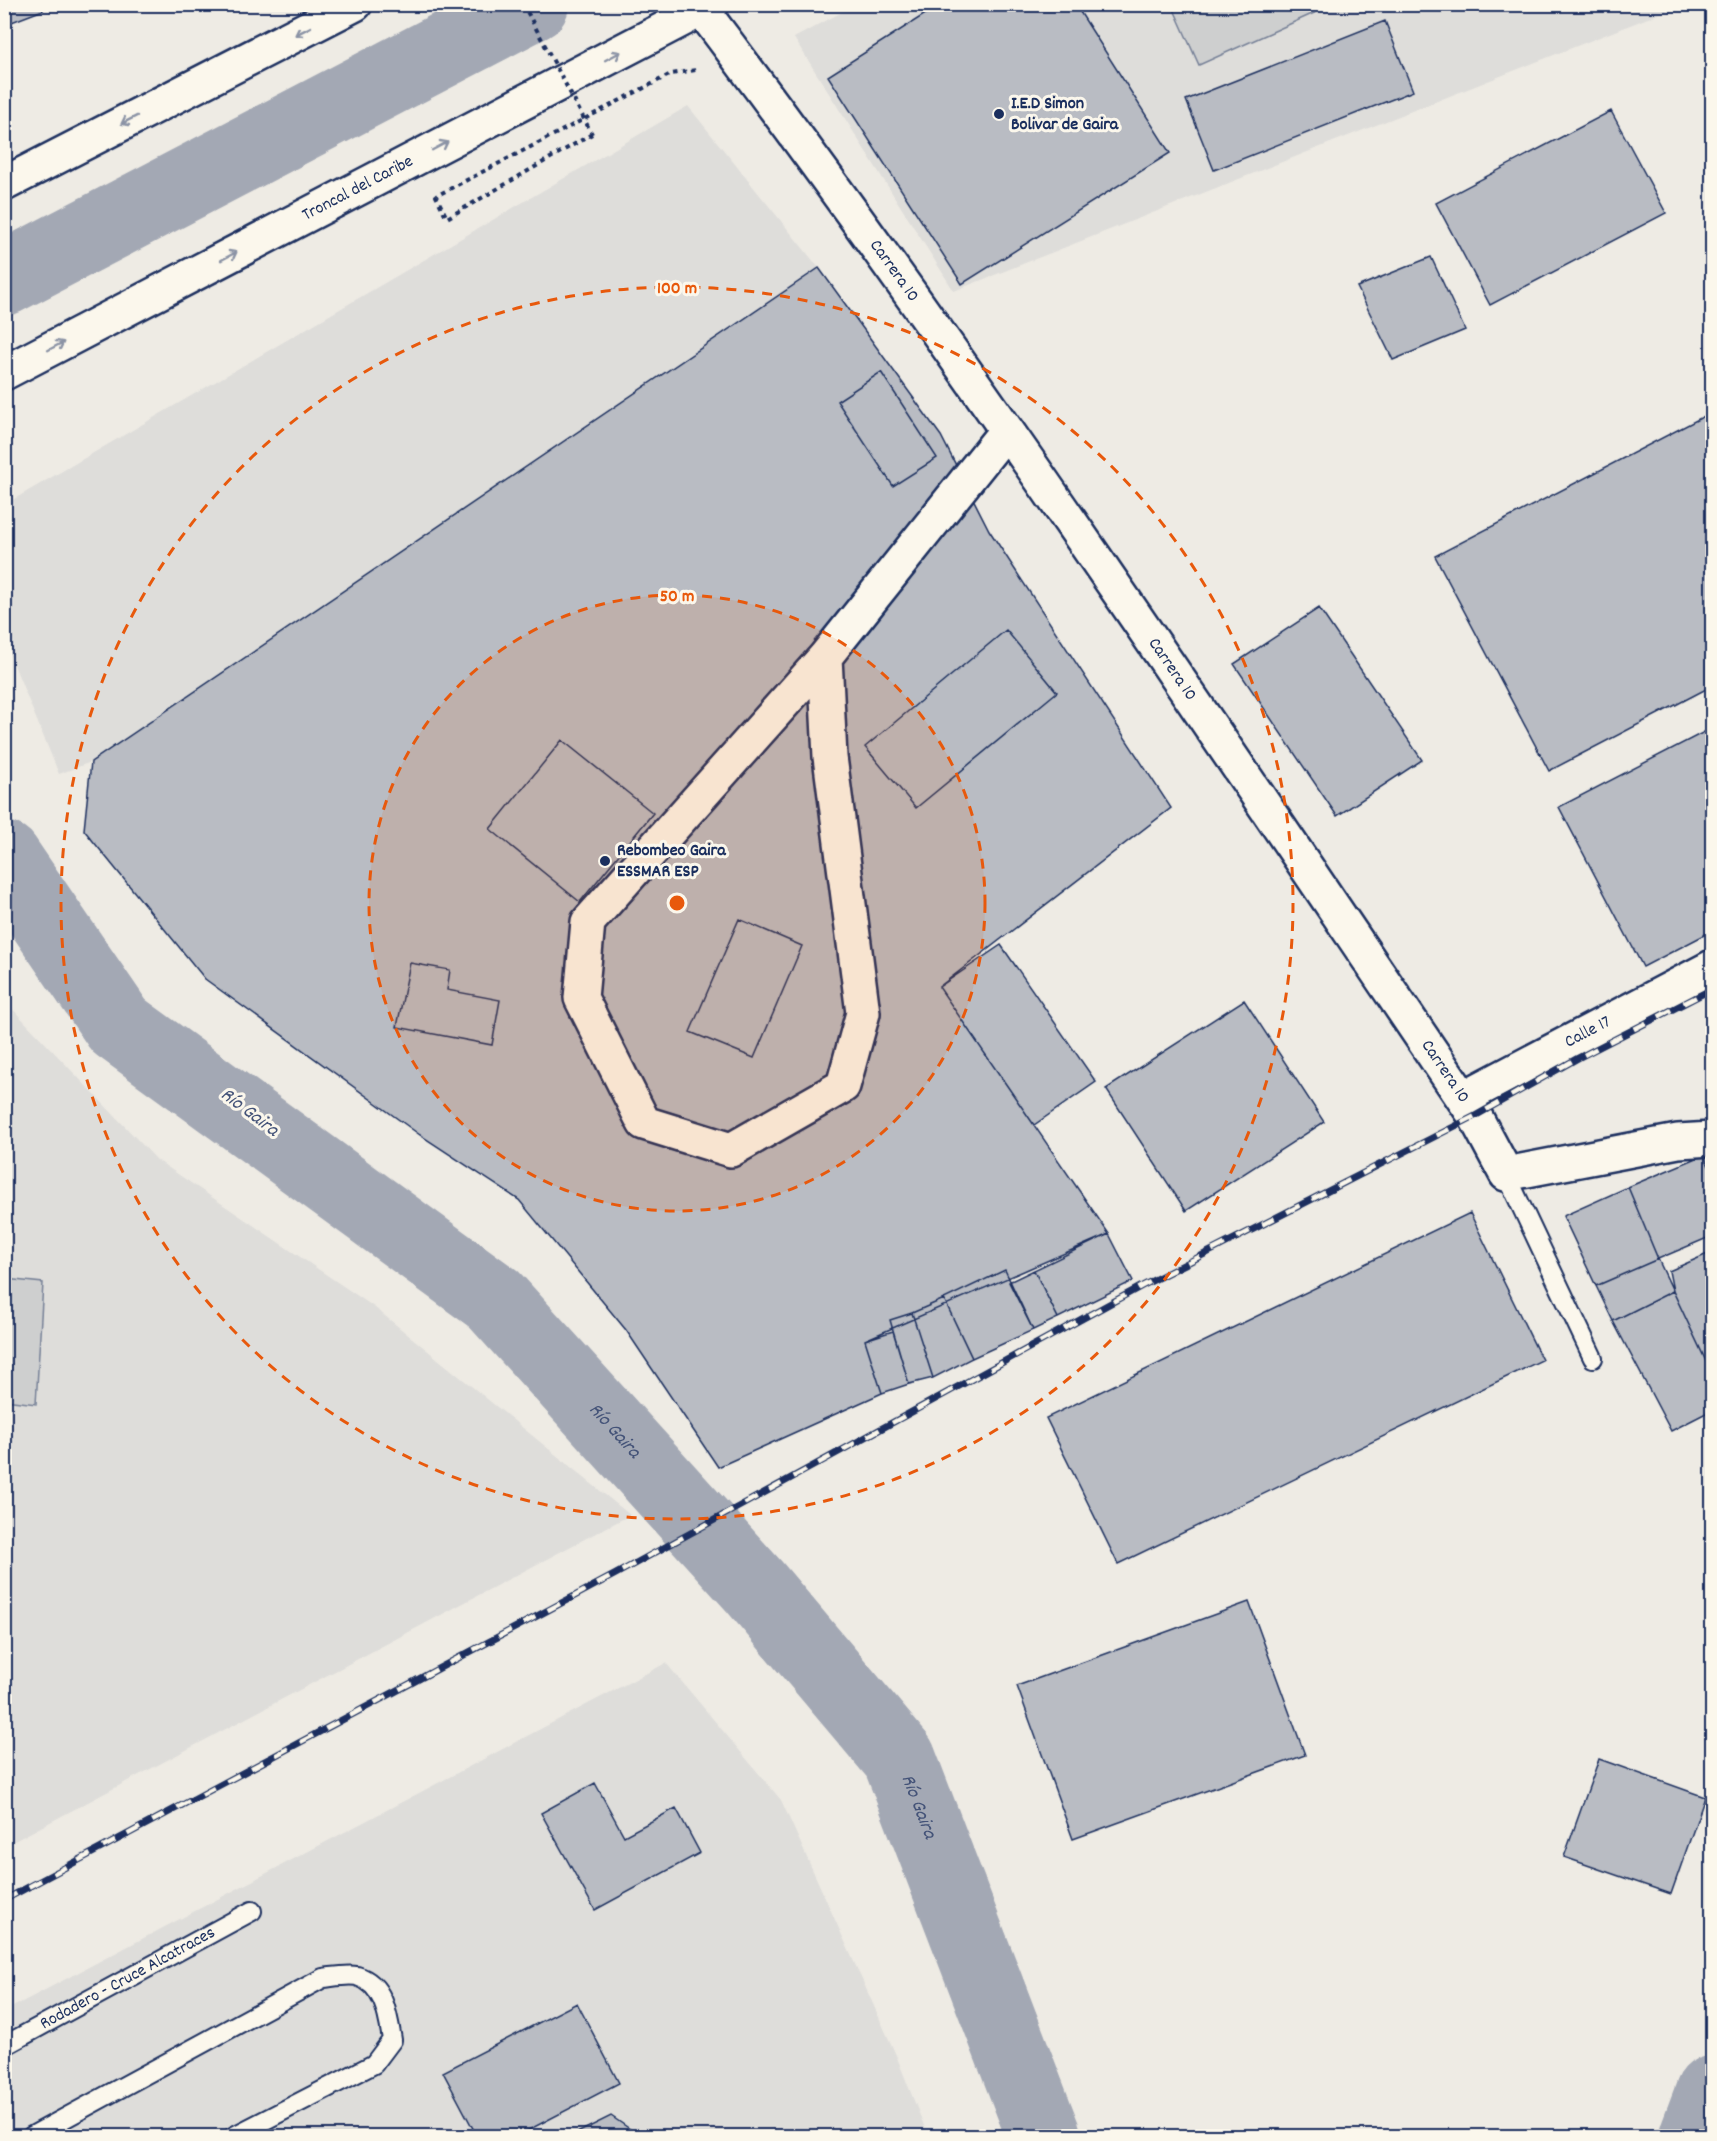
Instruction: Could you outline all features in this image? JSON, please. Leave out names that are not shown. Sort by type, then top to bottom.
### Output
[{"type":"main road","points":[[4,184],[355,4]]},
{"type":"main road","name":"Troncal del Caribe","points":[[4,373],[707,7]]},
{"type":"main road","name":"Carrera 10","points":[[707,7],[1006,431],[1463,1098],[1506,1174]]},
{"type":"main road","points":[[825,657],[830,757],[863,1013],[843,1086],[731,1150],[644,1123],[581,998],[588,922],[825,657],[1006,431]]},
{"type":"main road","name":"Calle 17","points":[[1463,1098],[1713,967]]},
{"type":"main road","points":[[1506,1174],[1678,1141],[1713,1139]]},
{"type":"lane","name":"Carrera 10","points":[[1506,1174],[1593,1358]]},
{"type":"lane","name":"Rodadero - Cruce Alcatraces","points":[[4,2046],[252,1911]]},
{"type":"lane","points":[[32,2136],[323,1978],[355,1976],[374,1984],[387,2012],[392,2040],[374,2064],[234,2136]]},
{"type":"path","points":[[523,4],[592,134],[447,218],[436,196],[671,74],[696,70],[703,77]]},
{"type":"shaded area","points":[[857,4],[1681,5],[954,291],[794,38]]},
{"type":"shaded area","points":[[1172,5],[1332,5],[1199,65]]},
{"type":"shaded area","points":[[688,106],[819,268],[91,762],[59,774],[5,643],[4,505]]},
{"type":"shaded area","points":[[4,1000],[157,1160],[374,1307],[630,1515],[5,1846]]},
{"type":"shaded area","points":[[5,1279],[43,1283],[36,1404],[5,1400]]},
{"type":"shaded area","points":[[666,1663],[781,1800],[896,2055],[928,2136],[5,2136],[5,2011]]},
{"type":"building","points":[[4,4],[41,4],[43,10],[4,25]]},
{"type":"building","name":"I.E.D Simon Bolivar de Gaira","points":[[941,4],[1075,4],[1170,153],[962,284],[828,76]]},
{"type":"building","points":[[1385,21],[1413,91],[1214,170],[1186,100]]},
{"type":"building","points":[[1611,111],[1666,213],[1490,305],[1436,203]]},
{"type":"building","points":[[1431,257],[1465,330],[1393,360],[1357,287]]},
{"type":"building","name":"Rebombeo Gaira ESSMAR ESP","points":[[819,268],[941,436],[989,530],[1171,808],[939,987],[1109,1234],[865,1340],[882,1393],[718,1467],[626,1330],[519,1200],[420,1135],[205,979],[84,830],[91,762]]},
{"type":"building","points":[[881,372],[937,458],[893,486],[837,401]]},
{"type":"building","points":[[1712,412],[1712,686],[1549,771],[1435,556]]},
{"type":"building","points":[[1319,608],[1422,760],[1337,816],[1234,664]]},
{"type":"building","points":[[1006,630],[1057,692],[916,808],[865,747]]},
{"type":"building","points":[[1712,728],[1712,931],[1643,967],[1559,807]]},
{"type":"building","points":[[562,740],[653,813],[580,902],[490,829]]},
{"type":"building","points":[[739,919],[802,946],[754,1058],[690,1032]]},
{"type":"building","points":[[1001,945],[1096,1082],[1034,1125],[939,987]]},
{"type":"building","points":[[410,963],[450,970],[447,990],[500,1000],[492,1045],[397,1027]]},
{"type":"building","points":[[1244,1000],[1324,1122],[1186,1211],[1106,1089]]},
{"type":"building","points":[[1704,1155],[1712,1173],[1712,1236],[1658,1259],[1628,1187]]},
{"type":"building","points":[[1628,1187],[1658,1259],[1596,1286],[1563,1216]]},
{"type":"building","points":[[1470,1213],[1542,1360],[1118,1564],[1046,1418]]},
{"type":"building","points":[[1109,1234],[1133,1281],[1058,1318],[1034,1270]]},
{"type":"building","points":[[1712,1252],[1712,1374],[1673,1291],[1669,1271]]},
{"type":"building","points":[[1658,1259],[1673,1291],[1613,1321],[1596,1286]]},
{"type":"building","points":[[1005,1270],[1033,1330],[972,1358],[944,1299]]},
{"type":"building","points":[[1034,1270],[1058,1318],[1033,1330],[1009,1282]]},
{"type":"building","points":[[1673,1291],[1712,1374],[1712,1410],[1671,1431],[1613,1321]]},
{"type":"building","points":[[944,1299],[972,1358],[933,1378],[912,1313]]},
{"type":"building","points":[[912,1313],[933,1378],[909,1384],[890,1320]]},
{"type":"building","points":[[893,1331],[909,1384],[882,1393],[865,1340]]},
{"type":"building","points":[[1249,1602],[1305,1755],[1073,1839],[1017,1686]]},
{"type":"building","points":[[1599,1759],[1705,1797],[1671,1894],[1564,1857]]},
{"type":"building","points":[[595,1783],[624,1836],[676,1808],[700,1853],[595,1910],[541,1813]]},
{"type":"building","points":[[577,2003],[619,2083],[517,2136],[477,2136],[443,2072]]},
{"type":"building","points":[[611,2116],[640,2136],[571,2136]]},
{"type":"waterway","points":[[4,279],[532,4]]},
{"type":"waterway","name":"Río Gaira","points":[[4,858],[119,1026],[494,1299],[754,1586],[899,1758],[1044,2136]]},
{"type":"waterway","name":"Río Gaira","points":[[1696,2136],[1712,2093]]},
{"type":"railway","points":[[4,1900],[614,1575],[1142,1286],[1475,1116],[1578,1058],[1712,989]]},
{"type":"place","name":"I.E.D Simon Bolivar de Gaira","points":[[999,114]]},
{"type":"place","name":"Rebombeo Gaira ESSMAR ESP","points":[[605,861]]}]
